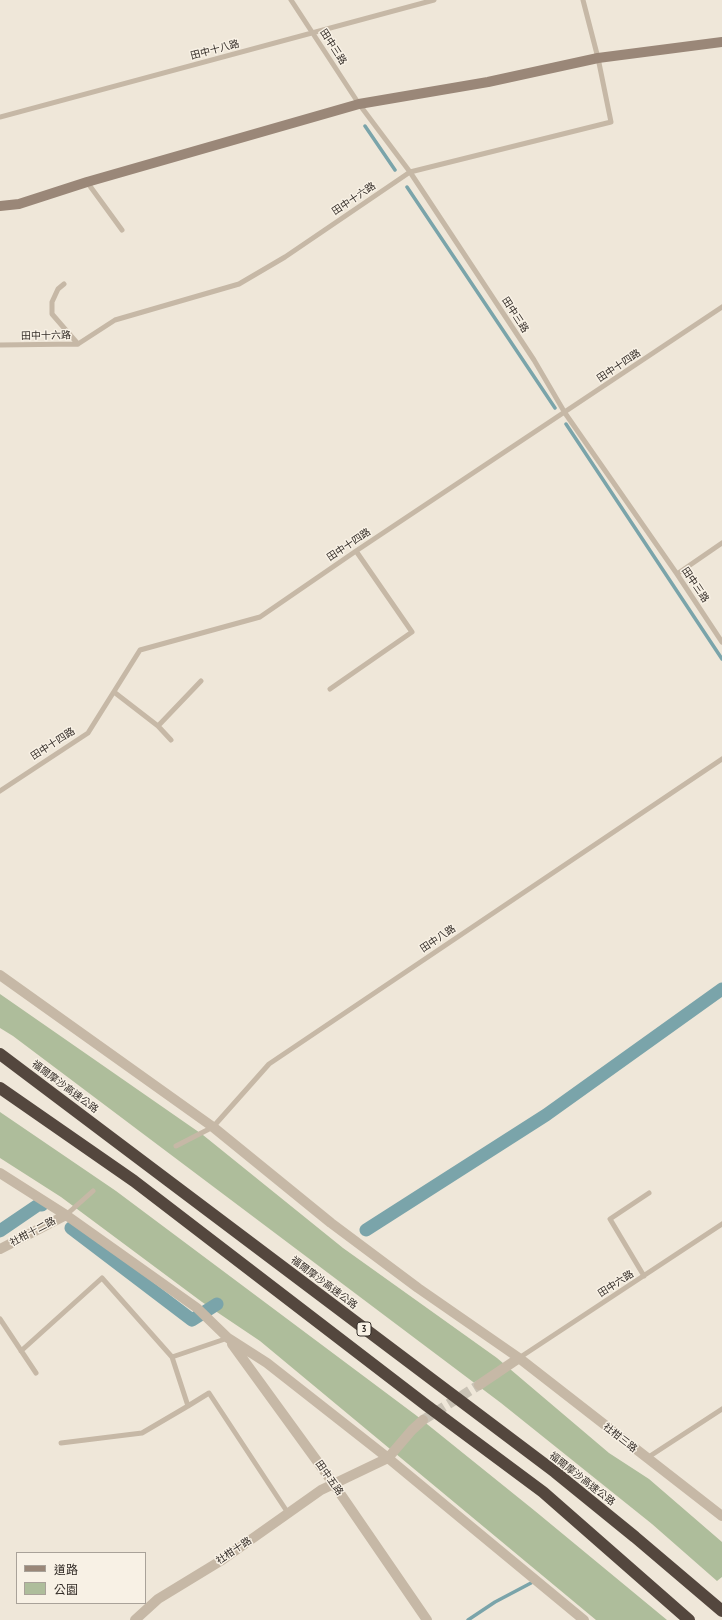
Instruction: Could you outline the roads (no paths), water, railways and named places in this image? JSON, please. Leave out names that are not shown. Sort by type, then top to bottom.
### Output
[{"type":"highway","name":"福爾摩沙高速公路","points":[[0,1054],[555,1472],[635,1537],[722,1611]]},
{"type":"highway","name":"3","points":[[0,1088],[134,1181],[426,1405],[543,1492],[689,1620]]},
{"type":"street","points":[[0,206],[19,204],[87,182],[359,104],[488,82],[598,58],[722,42]]},
{"type":"street","name":"社柑三路","points":[[0,975],[214,1127],[337,1228],[418,1288],[519,1358],[720,1513]]},
{"type":"street","points":[[0,1173],[66,1215],[197,1308],[228,1338],[267,1363],[388,1458],[584,1620]]},
{"type":"street","name":"社柑十二路","points":[[0,1250],[66,1215]]},
{"type":"street","name":"田中五路","points":[[228,1338],[333,1483],[427,1620]]},
{"type":"street","points":[[479,1385],[519,1358]]},
{"type":"street","points":[[388,1458],[412,1430],[423,1420]]},
{"type":"street","name":"社柑十路","points":[[135,1620],[158,1600],[222,1560],[321,1490],[388,1458]]},
{"type":"lane","name":"田中三路","points":[[291,0],[359,104],[410,172],[534,360],[565,413],[677,574],[722,642]]},
{"type":"lane","name":"田中十八路","points":[[0,117],[434,0]]},
{"type":"lane","name":"田中十六路","points":[[0,345],[78,344],[115,320],[239,284],[285,257],[410,172],[612,122],[583,0]]},
{"type":"lane","points":[[87,182],[122,230]]},
{"type":"lane","points":[[64,284],[58,289],[52,302],[52,314],[78,344]]},
{"type":"lane","name":"田中十四路","points":[[0,791],[88,733],[140,650],[260,617],[356,550],[565,413],[722,307]]},
{"type":"lane","points":[[677,574],[722,543]]},
{"type":"lane","points":[[330,689],[412,632],[356,550]]},
{"type":"lane","points":[[158,726],[201,681]]},
{"type":"lane","points":[[114,692],[158,726],[170,740]]},
{"type":"lane","name":"田中八路","points":[[176,1146],[214,1127],[269,1064],[722,760]]},
{"type":"lane","points":[[66,1215],[93,1191]]},
{"type":"lane","points":[[644,1276],[610,1219],[649,1193]]},
{"type":"lane","name":"田中六路","points":[[519,1358],[722,1224]]},
{"type":"lane","points":[[21,1351],[102,1278],[172,1357],[188,1406]]},
{"type":"lane","points":[[0,1319],[36,1373]]},
{"type":"lane","points":[[172,1357],[228,1338]]},
{"type":"lane","points":[[61,1443],[142,1433],[209,1393],[288,1513]]},
{"type":"lane","points":[[647,1458],[722,1409]]},
{"type":"waterway","points":[[365,126],[395,170]]},
{"type":"waterway","points":[[407,187],[555,408]]},
{"type":"waterway","points":[[566,424],[722,659]]},
{"type":"waterway","points":[[366,1230],[546,1115],[722,989]]},
{"type":"waterway","points":[[0,1231],[38,1205],[42,1205]]},
{"type":"waterway","points":[[71,1228],[192,1320],[217,1304]]},
{"type":"waterway","points":[[468,1620],[495,1602],[531,1583]]},
{"type":"tunnel","points":[[423,1420],[479,1385]]}]
